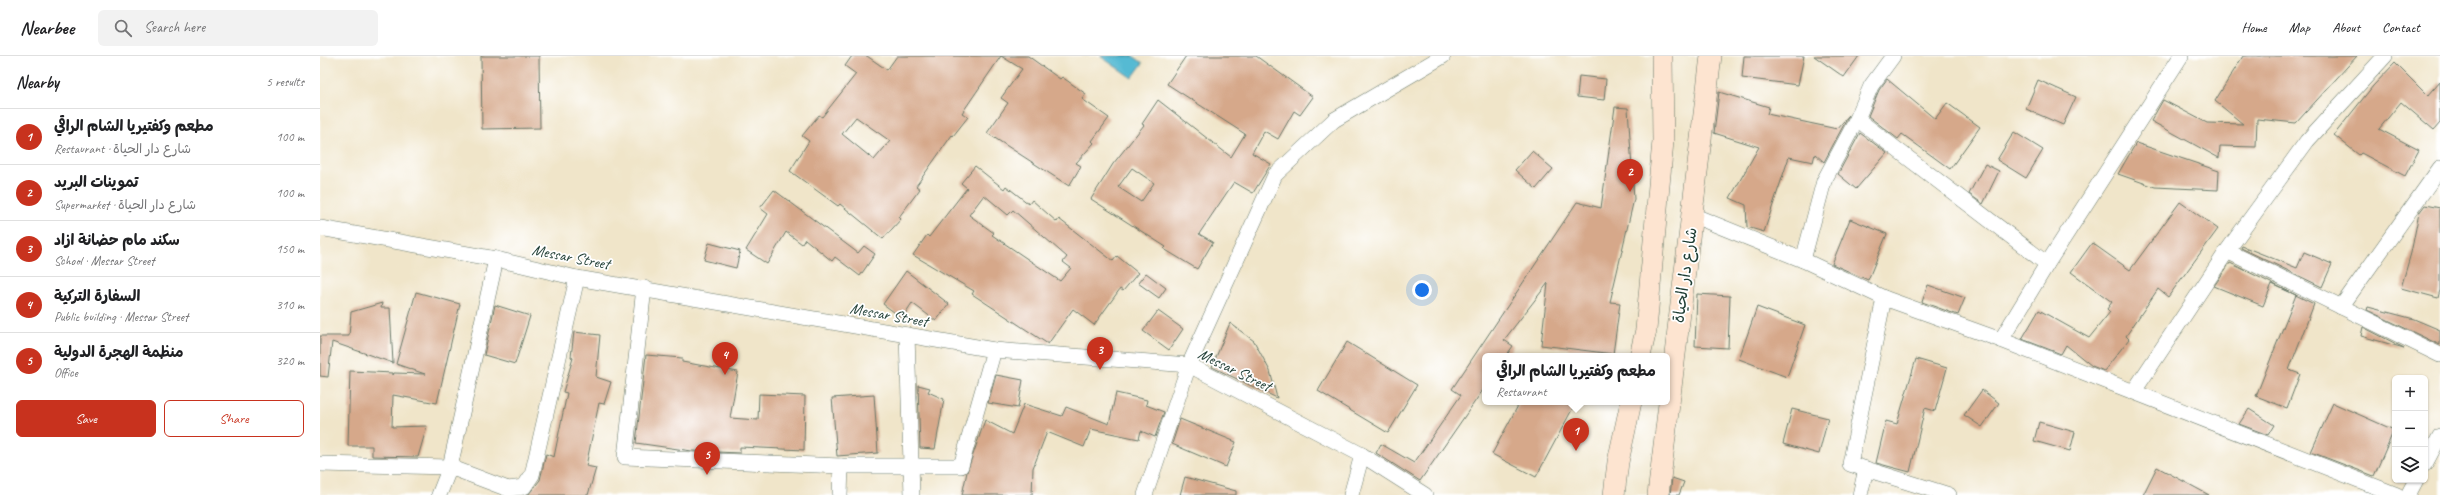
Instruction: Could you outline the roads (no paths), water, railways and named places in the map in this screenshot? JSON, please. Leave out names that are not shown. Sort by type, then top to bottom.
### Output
[{"type":"main road","name":"شارع دار الحياة","points":[[1641,353],[1646,330],[1663,140],[1662,56]]},
{"type":"main road","name":"شارع دار الحياة","points":[[1670,387],[1711,56]]},
{"type":"main road","points":[[1646,330],[1676,333]]},
{"type":"main road","points":[[1614,495],[1618,462],[1630,405]]},
{"type":"main road","name":"شارع دار الحياة","points":[[1658,495],[1668,405]]},
{"type":"street","points":[[1145,495],[1189,365],[1275,176],[1334,120],[1443,56]]},
{"type":"street","points":[[1803,260],[1824,181],[1857,119],[1871,86],[1894,56]]},
{"type":"street","points":[[2001,340],[2047,264],[2181,56]]},
{"type":"street","points":[[2134,391],[2227,251],[2306,141],[2385,56]]},
{"type":"street","points":[[1857,119],[2047,264]]},
{"type":"street","points":[[2341,307],[2440,168]]},
{"type":"street","points":[[1692,215],[1803,260],[1884,298],[2001,340],[2134,391],[2397,495]]},
{"type":"street","name":"Messar Street","points":[[320,228],[496,259],[577,278],[644,288],[994,350],[1189,365],[1362,455],[1425,495]]},
{"type":"street","points":[[2227,251],[2440,355]]},
{"type":"street","points":[[439,495],[450,467],[496,259]]},
{"type":"street","points":[[320,464],[450,467],[508,489],[524,487],[532,474],[577,278]]},
{"type":"street","points":[[644,288],[626,457],[841,466],[961,466],[994,350]]},
{"type":"street","points":[[1884,298],[1850,464],[1949,495]]},
{"type":"street","points":[[907,335],[912,495]]},
{"type":"street","points":[[2428,458],[2440,436]]},
{"type":"street","points":[[1351,495],[1362,455]]},
{"type":"street","points":[[840,495],[841,466]]},
{"type":"street","points":[[1860,495],[1866,469]]},
{"type":"street","points":[[2408,495],[2414,483]]},
{"type":"water","points":[[1100,56],[1133,56],[1143,63],[1132,78]]},
{"type":"place","name":"تموينات البريد","points":[[1630,192]]},
{"type":"place","name":"سكند مام حضانة ازاد","points":[[1100,370]]},
{"type":"place","name":"السفارة التركية","points":[[725,375]]},
{"type":"place","name":"مطعم وكفتيريا الشام الراقي","points":[[1576,451]]},
{"type":"place","name":"منظمة الهجرة الدولية","points":[[707,475]]}]
